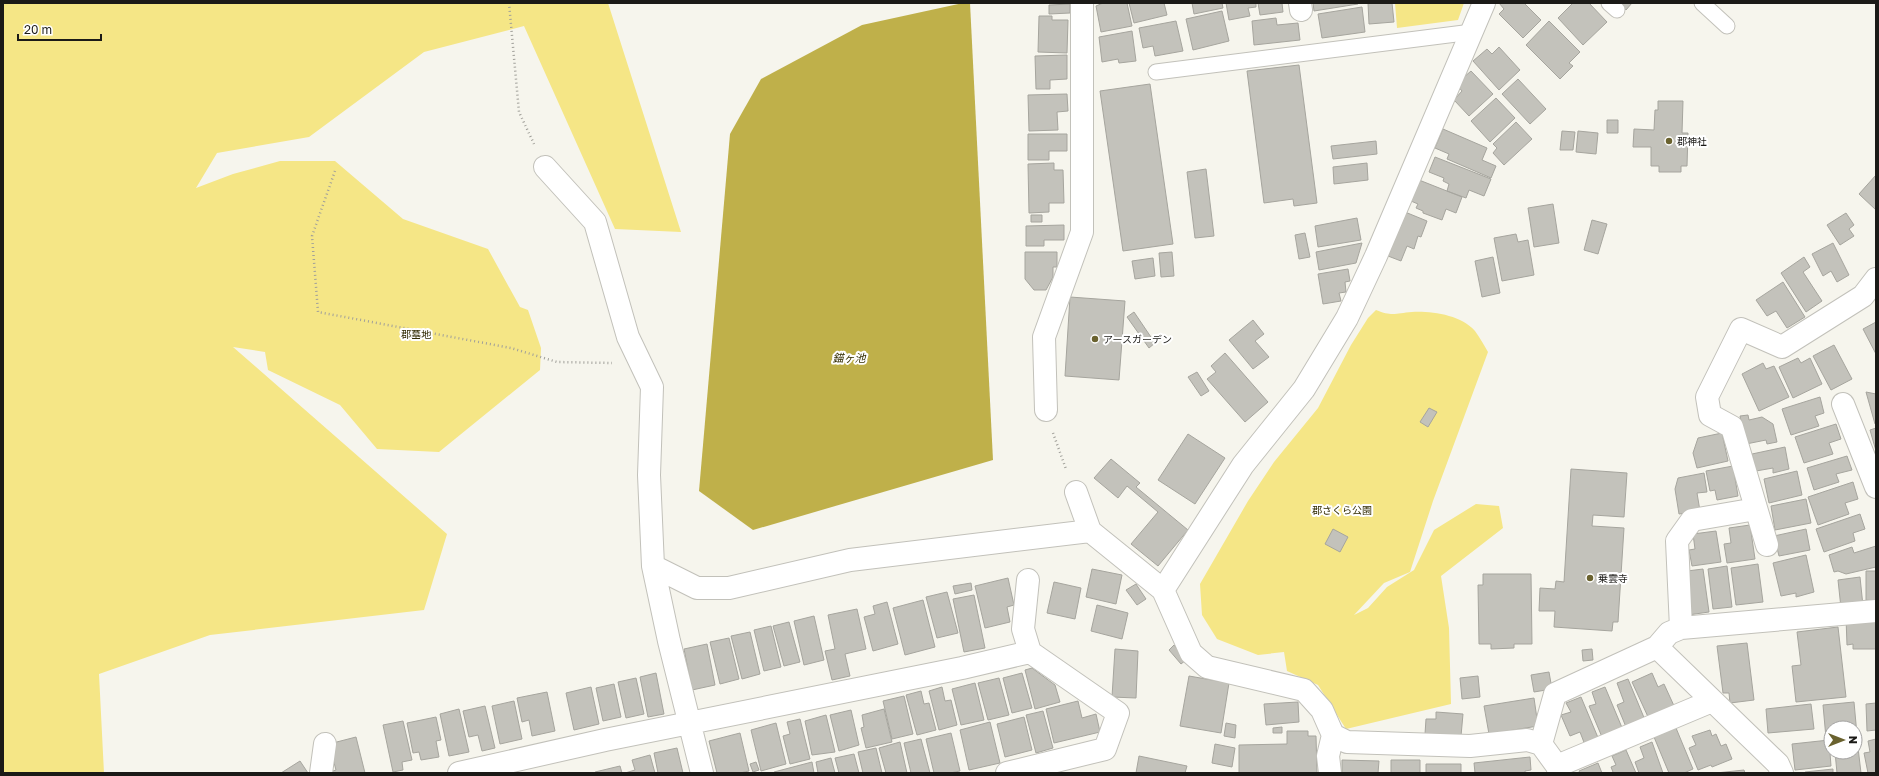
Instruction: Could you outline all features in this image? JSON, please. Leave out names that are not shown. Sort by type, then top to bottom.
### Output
[{"type":"street","points":[[1046,410],[1044,337],[1082,232],[1082,3]]},
{"type":"street","points":[[1163,590],[1243,465],[1304,389],[1347,318],[1376,256],[1484,3]]},
{"type":"street","points":[[545,167],[595,222],[628,338],[652,387],[649,475],[653,566],[702,773]]},
{"type":"street","points":[[1767,545],[1732,427],[1710,415],[1707,397],[1741,329],[1782,347],[1863,296],[1876,279]]},
{"type":"street","points":[[1842,404],[1876,486]]},
{"type":"street","points":[[1076,492],[1090,531],[1163,590],[1191,653],[1207,667],[1304,690],[1322,710],[1334,735],[1347,742],[1470,746],[1527,740],[1541,744],[1558,770],[1712,701]]},
{"type":"street","points":[[1681,628],[1677,541],[1692,520],[1756,509]]},
{"type":"street","points":[[653,566],[697,588],[729,588],[850,560],[1090,531]]},
{"type":"street","points":[[1007,773],[1105,749],[1118,713],[1030,652],[1023,629],[1028,580]]},
{"type":"street","points":[[1541,744],[1555,694],[1657,647],[1670,633],[1681,628],[1876,611]]},
{"type":"street","points":[[1657,647],[1778,764],[1782,773]]},
{"type":"street","points":[[458,773],[605,740],[962,668],[1030,652]]},
{"type":"street","points":[[1330,773],[1328,756],[1334,735]]},
{"type":"street","points":[[322,773],[325,744]]},
{"type":"lane","points":[[1702,3],[1727,26]]},
{"type":"lane","points":[[1156,72],[1472,32]]},
{"type":"path","points":[[508,3],[519,112],[545,167]]},
{"type":"path","points":[[335,171],[312,236],[318,312],[511,348],[556,362],[641,363]]},
{"type":"path","points":[[1046,410],[1060,453],[1076,492]]},
{"type":"green space","name":"郡墓地","points":[[3,3],[608,3],[681,232],[615,229],[524,26],[424,52],[309,137],[217,153],[196,188],[233,174],[280,161],[335,161],[403,219],[488,249],[520,307],[528,310],[541,348],[540,370],[439,452],[377,449],[340,405],[268,370],[265,352],[233,347],[447,534],[424,610],[210,635],[99,674],[104,773],[3,773]]},
{"type":"green space","points":[[1395,3],[1464,3],[1458,20],[1397,28]]},
{"type":"green space","name":"郡さくら公園","points":[[1376,310],[1391,314],[1412,312],[1437,313],[1462,321],[1475,331],[1488,352],[1433,501],[1410,572],[1384,583],[1354,615],[1368,608],[1387,587],[1414,570],[1434,530],[1476,504],[1499,506],[1503,528],[1441,576],[1449,628],[1451,704],[1346,729],[1318,685],[1287,671],[1284,652],[1258,655],[1217,639],[1202,615],[1200,584],[1248,501],[1274,462],[1318,408],[1351,345],[1368,318]]},
{"type":"water","name":"錨ヶ池","points":[[963,3],[970,3],[993,460],[753,530],[699,491],[730,134],[761,79],[862,25]]},
{"type":"building","points":[[1103,3],[1127,3],[1132,26],[1101,32],[1096,6]]},
{"type":"building","points":[[1129,3],[1164,3],[1167,15],[1134,23]]},
{"type":"building","points":[[1192,3],[1222,3],[1223,8],[1194,14]]},
{"type":"building","points":[[1226,3],[1256,3],[1256,7],[1248,8],[1250,16],[1229,20]]},
{"type":"building","points":[[1258,3],[1282,3],[1283,12],[1260,15]]},
{"type":"building","points":[[1313,3],[1358,3],[1358,4],[1314,11]]},
{"type":"building","points":[[1368,3],[1392,3],[1394,22],[1369,24]]},
{"type":"building","points":[[1499,3],[1524,3],[1541,20],[1523,38],[1499,14],[1504,9]]},
{"type":"building","points":[[1573,3],[1589,3],[1607,22],[1583,45],[1558,18]]},
{"type":"building","points":[[1619,3],[1632,3],[1626,10]]},
{"type":"building","points":[[1070,4],[1070,13],[1049,14],[1049,5]]},
{"type":"building","points":[[1362,7],[1365,32],[1322,38],[1318,14]]},
{"type":"building","points":[[1222,11],[1229,41],[1193,50],[1186,19]]},
{"type":"building","points":[[1039,16],[1052,16],[1052,20],[1068,20],[1067,53],[1038,52]]},
{"type":"building","points":[[1276,18],[1277,25],[1298,23],[1300,40],[1254,45],[1252,21]]},
{"type":"building","points":[[1176,21],[1183,51],[1155,56],[1153,46],[1143,48],[1139,28]]},
{"type":"building","points":[[1549,21],[1580,52],[1569,63],[1573,66],[1560,79],[1526,45]]},
{"type":"building","points":[[1132,31],[1136,61],[1119,63],[1118,59],[1102,62],[1099,37]]},
{"type":"building","points":[[1499,47],[1520,70],[1499,90],[1473,61],[1487,49],[1492,54]]},
{"type":"building","points":[[1067,55],[1067,79],[1050,80],[1050,89],[1036,89],[1035,56]]},
{"type":"building","points":[[1299,65],[1317,203],[1294,206],[1293,199],[1264,203],[1247,71]]},
{"type":"building","points":[[1471,71],[1493,94],[1469,116],[1454,100],[1462,91],[1456,84]]},
{"type":"building","points":[[1518,79],[1546,109],[1530,124],[1502,94]]},
{"type":"building","points":[[1150,84],[1173,244],[1123,251],[1100,91]]},
{"type":"building","points":[[1067,94],[1068,111],[1057,112],[1058,130],[1029,131],[1028,95]]},
{"type":"building","points":[[1496,98],[1515,118],[1490,142],[1471,121]]},
{"type":"building","points":[[1658,101],[1683,101],[1682,133],[1688,133],[1687,166],[1681,166],[1681,172],[1659,172],[1659,166],[1651,166],[1651,147],[1633,147],[1634,129],[1654,130],[1655,110],[1658,110]]},
{"type":"building","points":[[1607,120],[1618,120],[1618,133],[1607,133]]},
{"type":"building","points":[[1516,122],[1532,139],[1504,165],[1493,153],[1497,148],[1493,144]]},
{"type":"building","points":[[1443,129],[1487,148],[1482,160],[1496,166],[1491,178],[1447,159],[1449,154],[1435,148]]},
{"type":"building","points":[[1562,131],[1575,132],[1573,150],[1560,150]]},
{"type":"building","points":[[1578,131],[1598,133],[1596,154],[1576,152]]},
{"type":"building","points":[[1028,134],[1067,134],[1067,151],[1049,151],[1049,160],[1028,160]]},
{"type":"building","points":[[1376,141],[1377,154],[1333,159],[1331,146]]},
{"type":"building","points":[[1435,157],[1491,179],[1484,196],[1469,190],[1466,198],[1447,191],[1449,184],[1443,181],[1444,178],[1429,172]]},
{"type":"building","points":[[1054,163],[1054,170],[1063,170],[1064,203],[1049,203],[1049,212],[1029,213],[1028,164]]},
{"type":"building","points":[[1367,163],[1368,180],[1334,184],[1333,167]]},
{"type":"building","points":[[1206,169],[1214,236],[1195,238],[1187,172]]},
{"type":"building","points":[[1876,175],[1876,210],[1859,194]]},
{"type":"building","points":[[1419,180],[1462,197],[1456,213],[1446,209],[1442,220],[1423,213],[1423,211],[1416,208],[1418,204],[1411,201]]},
{"type":"building","points":[[1553,204],[1559,243],[1534,247],[1528,208]]},
{"type":"building","points":[[1405,212],[1427,221],[1421,237],[1418,236],[1414,249],[1407,246],[1401,261],[1388,256]]},
{"type":"building","points":[[1846,213],[1854,225],[1849,229],[1854,236],[1840,245],[1827,225]]},
{"type":"building","points":[[1031,215],[1042,215],[1042,222],[1031,222]]},
{"type":"building","points":[[1357,218],[1361,240],[1318,247],[1315,226]]},
{"type":"building","points":[[1592,220],[1607,224],[1598,254],[1584,250]]},
{"type":"building","points":[[1064,225],[1064,240],[1044,240],[1044,246],[1026,246],[1026,226]]},
{"type":"building","points":[[1305,233],[1310,257],[1299,259],[1295,235]]},
{"type":"building","points":[[1516,234],[1518,242],[1528,240],[1534,275],[1502,281],[1494,238]]},
{"type":"building","points":[[1362,243],[1356,263],[1319,270],[1316,252]]},
{"type":"building","points":[[1833,243],[1849,275],[1837,282],[1831,271],[1823,276],[1812,254]]},
{"type":"building","points":[[1025,252],[1057,252],[1057,267],[1053,267],[1053,277],[1046,290],[1034,290],[1025,279]]},
{"type":"building","points":[[1172,252],[1174,276],[1161,277],[1159,253]]},
{"type":"building","points":[[1493,257],[1500,293],[1482,297],[1475,261]]},
{"type":"building","points":[[1804,257],[1810,267],[1803,272],[1822,301],[1806,312],[1781,273]]},
{"type":"building","points":[[1153,258],[1155,276],[1135,279],[1132,261]]},
{"type":"building","points":[[1348,269],[1350,281],[1345,282],[1346,292],[1339,293],[1341,301],[1323,304],[1318,274]]},
{"type":"building","points":[[1783,282],[1805,317],[1787,328],[1776,311],[1767,316],[1756,300]]},
{"type":"building","name":"アースガーデン","points":[[1070,297],[1125,301],[1119,380],[1065,376]]},
{"type":"building","points":[[1134,312],[1155,343],[1149,348],[1127,317]]},
{"type":"building","points":[[1253,320],[1264,334],[1255,341],[1269,357],[1253,369],[1229,340]]},
{"type":"building","points":[[1876,322],[1876,354],[1863,329]]},
{"type":"building","points":[[1834,345],[1852,379],[1831,390],[1813,356]]},
{"type":"building","points":[[1225,353],[1268,402],[1245,422],[1207,379],[1216,372],[1211,366]]},
{"type":"building","points":[[1798,358],[1801,363],[1810,358],[1822,384],[1793,398],[1779,367]]},
{"type":"building","points":[[1763,363],[1766,369],[1774,366],[1789,397],[1759,411],[1742,374]]},
{"type":"building","points":[[1197,372],[1209,391],[1201,396],[1188,377]]},
{"type":"building","points":[[1866,392],[1876,394],[1875,424]]},
{"type":"building","points":[[1820,397],[1824,413],[1815,416],[1819,426],[1791,435],[1782,409]]},
{"type":"building","points":[[1429,408],[1437,412],[1428,427],[1420,422]]},
{"type":"building","points":[[1748,415],[1749,420],[1762,417],[1773,424],[1777,442],[1767,444],[1766,440],[1746,444],[1740,416]]},
{"type":"building","points":[[1836,424],[1841,439],[1829,443],[1833,454],[1804,463],[1795,437]]},
{"type":"building","points":[[1876,428],[1876,451],[1870,430]]},
{"type":"building","points":[[1722,433],[1728,461],[1697,468],[1693,453],[1698,438]]},
{"type":"building","points":[[1188,434],[1225,458],[1195,504],[1158,480]]},
{"type":"building","points":[[1785,447],[1789,469],[1773,473],[1773,468],[1756,471],[1752,454]]},
{"type":"building","points":[[1847,456],[1852,470],[1836,474],[1839,482],[1814,490],[1807,468]]},
{"type":"building","points":[[1111,459],[1140,483],[1136,487],[1188,530],[1158,566],[1131,544],[1158,512],[1127,486],[1118,498],[1094,478]]},
{"type":"building","points":[[1733,466],[1738,496],[1717,500],[1715,490],[1710,491],[1706,471]]},
{"type":"building","points":[[1571,469],[1627,473],[1624,517],[1593,515],[1592,526],[1624,528],[1618,622],[1613,622],[1612,631],[1554,627],[1555,611],[1539,611],[1540,588],[1555,589],[1556,581],[1564,582]]},
{"type":"building","points":[[1797,471],[1802,495],[1769,503],[1764,479]]},
{"type":"building","points":[[1704,473],[1707,492],[1697,493],[1700,511],[1679,514],[1675,489],[1678,478]]},
{"type":"building","points":[[1853,482],[1858,499],[1845,503],[1849,514],[1818,525],[1808,497]]},
{"type":"building","points":[[1806,499],[1811,523],[1775,530],[1771,506]]},
{"type":"building","points":[[1860,514],[1865,529],[1853,533],[1855,541],[1824,552],[1816,529]]},
{"type":"building","points":[[1750,525],[1755,559],[1727,563],[1724,544],[1731,543],[1729,528]]},
{"type":"building","points":[[1333,529],[1348,537],[1340,552],[1325,544]]},
{"type":"building","points":[[1806,529],[1810,550],[1779,556],[1774,536]]},
{"type":"building","points":[[1716,531],[1721,562],[1692,566],[1689,550],[1695,549],[1693,534]]},
{"type":"building","points":[[1876,546],[1876,567],[1846,574],[1838,571],[1834,572],[1829,555],[1852,547],[1854,553]]},
{"type":"building","points":[[1806,555],[1814,592],[1796,597],[1796,593],[1781,596],[1773,563]]},
{"type":"building","points":[[1758,564],[1763,602],[1736,605],[1731,568]]},
{"type":"building","points":[[1727,566],[1732,607],[1713,609],[1708,569]]},
{"type":"building","points":[[1092,569],[1122,575],[1116,604],[1086,597]]},
{"type":"building","points":[[1703,569],[1709,612],[1688,615],[1687,571]]},
{"type":"building","points":[[1866,571],[1876,571],[1876,601],[1866,600]]},
{"type":"building","points":[[1483,574],[1531,574],[1532,644],[1514,644],[1514,648],[1491,649],[1491,644],[1479,644],[1478,585],[1483,585]]},
{"type":"building","points":[[1860,577],[1863,606],[1841,608],[1838,580]]},
{"type":"building","points":[[1008,578],[1014,605],[1007,607],[1010,622],[985,628],[975,586]]},
{"type":"building","points":[[1054,582],[1081,588],[1075,619],[1047,613]]},
{"type":"building","points":[[971,583],[972,590],[955,594],[953,586]]},
{"type":"building","points":[[1136,584],[1146,599],[1137,605],[1126,590]]},
{"type":"building","points":[[947,592],[958,633],[937,638],[926,597]]},
{"type":"building","points":[[974,595],[985,648],[964,652],[953,599]]},
{"type":"building","points":[[923,600],[935,647],[905,655],[893,608]]},
{"type":"building","points":[[887,602],[898,644],[873,651],[864,617],[875,614],[873,606]]},
{"type":"building","points":[[1097,605],[1128,613],[1122,639],[1091,631]]},
{"type":"building","points":[[857,609],[866,649],[845,654],[850,676],[832,680],[825,651],[835,649],[828,615]]},
{"type":"building","points":[[814,616],[824,660],[804,665],[794,621]]},
{"type":"building","points":[[1876,617],[1876,649],[1853,649],[1853,644],[1847,645],[1846,618]]},
{"type":"building","points":[[789,622],[800,662],[784,666],[773,626]]},
{"type":"building","points":[[771,626],[781,667],[764,671],[754,630]]},
{"type":"building","points":[[1838,627],[1846,697],[1796,702],[1792,666],[1801,665],[1797,632]]},
{"type":"building","points":[[750,632],[760,674],[742,679],[731,636]]},
{"type":"building","points":[[729,638],[739,679],[720,684],[710,642]]},
{"type":"building","points":[[1747,643],[1754,700],[1730,703],[1729,693],[1723,693],[1717,646]]},
{"type":"building","points":[[707,644],[715,685],[692,690],[684,649]]},
{"type":"building","points":[[1174,645],[1186,660],[1181,664],[1169,650]]},
{"type":"building","points":[[1115,649],[1138,651],[1136,698],[1112,697]]},
{"type":"building","points":[[1592,649],[1593,660],[1583,661],[1582,650]]},
{"type":"building","points":[[1032,668],[1055,685],[1060,702],[1035,709],[1025,670]]},
{"type":"building","points":[[1549,672],[1552,689],[1534,692],[1531,675]]},
{"type":"building","points":[[656,673],[664,714],[648,717],[640,677]]},
{"type":"building","points":[[1022,673],[1032,708],[1012,713],[1003,678]]},
{"type":"building","points":[[1652,673],[1658,687],[1664,684],[1675,708],[1649,719],[1632,682]]},
{"type":"building","points":[[1189,676],[1229,683],[1221,733],[1180,726]]},
{"type":"building","points":[[1478,676],[1480,697],[1462,699],[1460,678]]},
{"type":"building","points":[[636,678],[644,714],[626,718],[618,682]]},
{"type":"building","points":[[999,678],[1009,715],[988,720],[978,683]]},
{"type":"building","points":[[1628,679],[1645,720],[1626,727],[1617,705],[1624,702],[1617,683]]},
{"type":"building","points":[[975,683],[984,720],[961,725],[952,689]]},
{"type":"building","points":[[614,684],[621,717],[603,721],[596,688]]},
{"type":"building","points":[[591,687],[599,724],[574,730],[566,693]]},
{"type":"building","points":[[942,687],[945,701],[951,700],[957,725],[939,730],[929,691]]},
{"type":"building","points":[[1605,687],[1623,730],[1602,737],[1589,706],[1596,704],[1592,692]]},
{"type":"building","points":[[921,691],[924,704],[929,703],[936,730],[917,735],[906,695]]},
{"type":"building","points":[[547,692],[555,731],[532,736],[529,720],[522,722],[517,698]]},
{"type":"building","points":[[904,696],[913,734],[892,739],[883,701]]},
{"type":"building","points":[[1581,697],[1599,740],[1585,745],[1580,732],[1570,736],[1561,715],[1571,712],[1566,703]]},
{"type":"building","points":[[1534,698],[1538,726],[1489,734],[1484,706]]},
{"type":"building","points":[[514,701],[522,739],[500,744],[492,706]]},
{"type":"building","points":[[1078,701],[1082,718],[1096,714],[1100,732],[1054,743],[1046,709]]},
{"type":"building","points":[[1298,702],[1299,722],[1266,725],[1264,704]]},
{"type":"building","points":[[1854,702],[1856,720],[1824,720],[1823,705]]},
{"type":"building","points":[[1876,703],[1876,730],[1867,731],[1866,704]]},
{"type":"building","points":[[1811,704],[1814,729],[1768,733],[1766,709]]},
{"type":"building","points":[[485,706],[495,748],[482,751],[478,735],[469,737],[463,711]]},
{"type":"building","points":[[459,709],[469,752],[449,756],[440,714]]},
{"type":"building","points":[[884,709],[892,742],[866,748],[861,728],[864,727],[862,715]]},
{"type":"building","points":[[851,710],[859,745],[839,751],[830,715]]},
{"type":"building","points":[[1043,711],[1053,748],[1036,753],[1026,715]]},
{"type":"building","points":[[1436,712],[1463,714],[1461,736],[1425,734],[1426,719],[1436,719]]},
{"type":"building","points":[[826,715],[835,752],[812,755],[805,721]]},
{"type":"building","points":[[436,717],[441,740],[436,741],[439,757],[421,760],[419,752],[413,753],[407,723]]},
{"type":"building","points":[[1024,717],[1032,750],[1005,757],[997,724]]},
{"type":"building","points":[[800,719],[810,759],[790,764],[783,736],[790,734],[787,722]]},
{"type":"building","points":[[403,721],[412,760],[402,762],[403,770],[393,772],[383,725]]},
{"type":"building","points":[[990,722],[1000,763],[969,770],[960,730]]},
{"type":"building","points":[[776,723],[786,764],[761,771],[751,730]]},
{"type":"building","points":[[1226,723],[1236,725],[1235,738],[1224,736]]},
{"type":"building","points":[[1282,727],[1282,733],[1273,733],[1273,728]]},
{"type":"building","points":[[1676,728],[1693,769],[1684,773],[1669,773],[1654,737]]},
{"type":"building","points":[[1710,730],[1712,736],[1716,734],[1721,746],[1726,744],[1732,759],[1712,767],[1711,765],[1698,770],[1689,748],[1696,745],[1692,736]]},
{"type":"building","points":[[1287,731],[1308,731],[1308,736],[1316,736],[1317,773],[1239,773],[1239,745],[1287,744]]},
{"type":"building","points":[[740,733],[749,771],[740,773],[717,773],[709,741]]},
{"type":"building","points":[[951,733],[960,771],[950,773],[934,773],[926,739]]},
{"type":"building","points":[[356,737],[365,773],[330,773],[336,770],[329,744]]},
{"type":"building","points":[[921,739],[930,773],[911,773],[904,743]]},
{"type":"building","points":[[1876,739],[1876,773],[1868,773],[1864,753],[1870,752],[1868,741]]},
{"type":"building","points":[[1823,741],[1823,760],[1831,760],[1831,766],[1795,770],[1792,744]]},
{"type":"building","points":[[900,742],[907,773],[886,773],[879,748]]},
{"type":"building","points":[[1652,742],[1663,773],[1639,773],[1635,762],[1644,758],[1640,747]]},
{"type":"building","points":[[1215,744],[1235,748],[1232,767],[1212,763]]},
{"type":"building","points":[[677,748],[683,773],[658,773],[654,753]]},
{"type":"building","points":[[876,748],[882,773],[863,773],[858,752]]},
{"type":"building","points":[[1626,750],[1636,773],[1611,773],[1613,772],[1611,767],[1616,765],[1612,756]]},
{"type":"building","points":[[854,754],[859,773],[839,773],[835,758]]},
{"type":"building","points":[[650,755],[655,773],[625,773],[635,770],[632,760]]},
{"type":"building","points":[[1139,756],[1187,766],[1185,773],[1136,773]]},
{"type":"building","points":[[1530,757],[1531,770],[1525,771],[1525,773],[1475,773],[1474,763]]},
{"type":"building","points":[[831,758],[835,773],[818,773],[816,762]]},
{"type":"building","points":[[1342,760],[1379,761],[1378,773],[1342,773]]},
{"type":"building","points":[[1391,760],[1420,760],[1420,773],[1391,773]]},
{"type":"building","points":[[1836,760],[1859,760],[1861,773],[1837,773]]},
{"type":"building","points":[[300,761],[308,773],[281,773]]},
{"type":"building","points":[[756,762],[759,770],[753,772],[750,764]]},
{"type":"building","points":[[812,762],[814,773],[774,772]]},
{"type":"building","points":[[1598,763],[1602,773],[1580,773],[1579,771]]},
{"type":"building","points":[[1426,764],[1461,764],[1461,773],[1426,773]]},
{"type":"building","points":[[620,766],[622,773],[595,773],[595,772]]},
{"type":"building","points":[[1833,769],[1833,773],[1805,773],[1805,772]]},
{"type":"building","points":[[1744,770],[1745,773],[1716,773]]},
{"type":"place","name":"郡神社","points":[[1669,141]]},
{"type":"place","name":"アースガーデン","points":[[1095,339]]},
{"type":"place","name":"乗雲寺","points":[[1590,578]]}]
